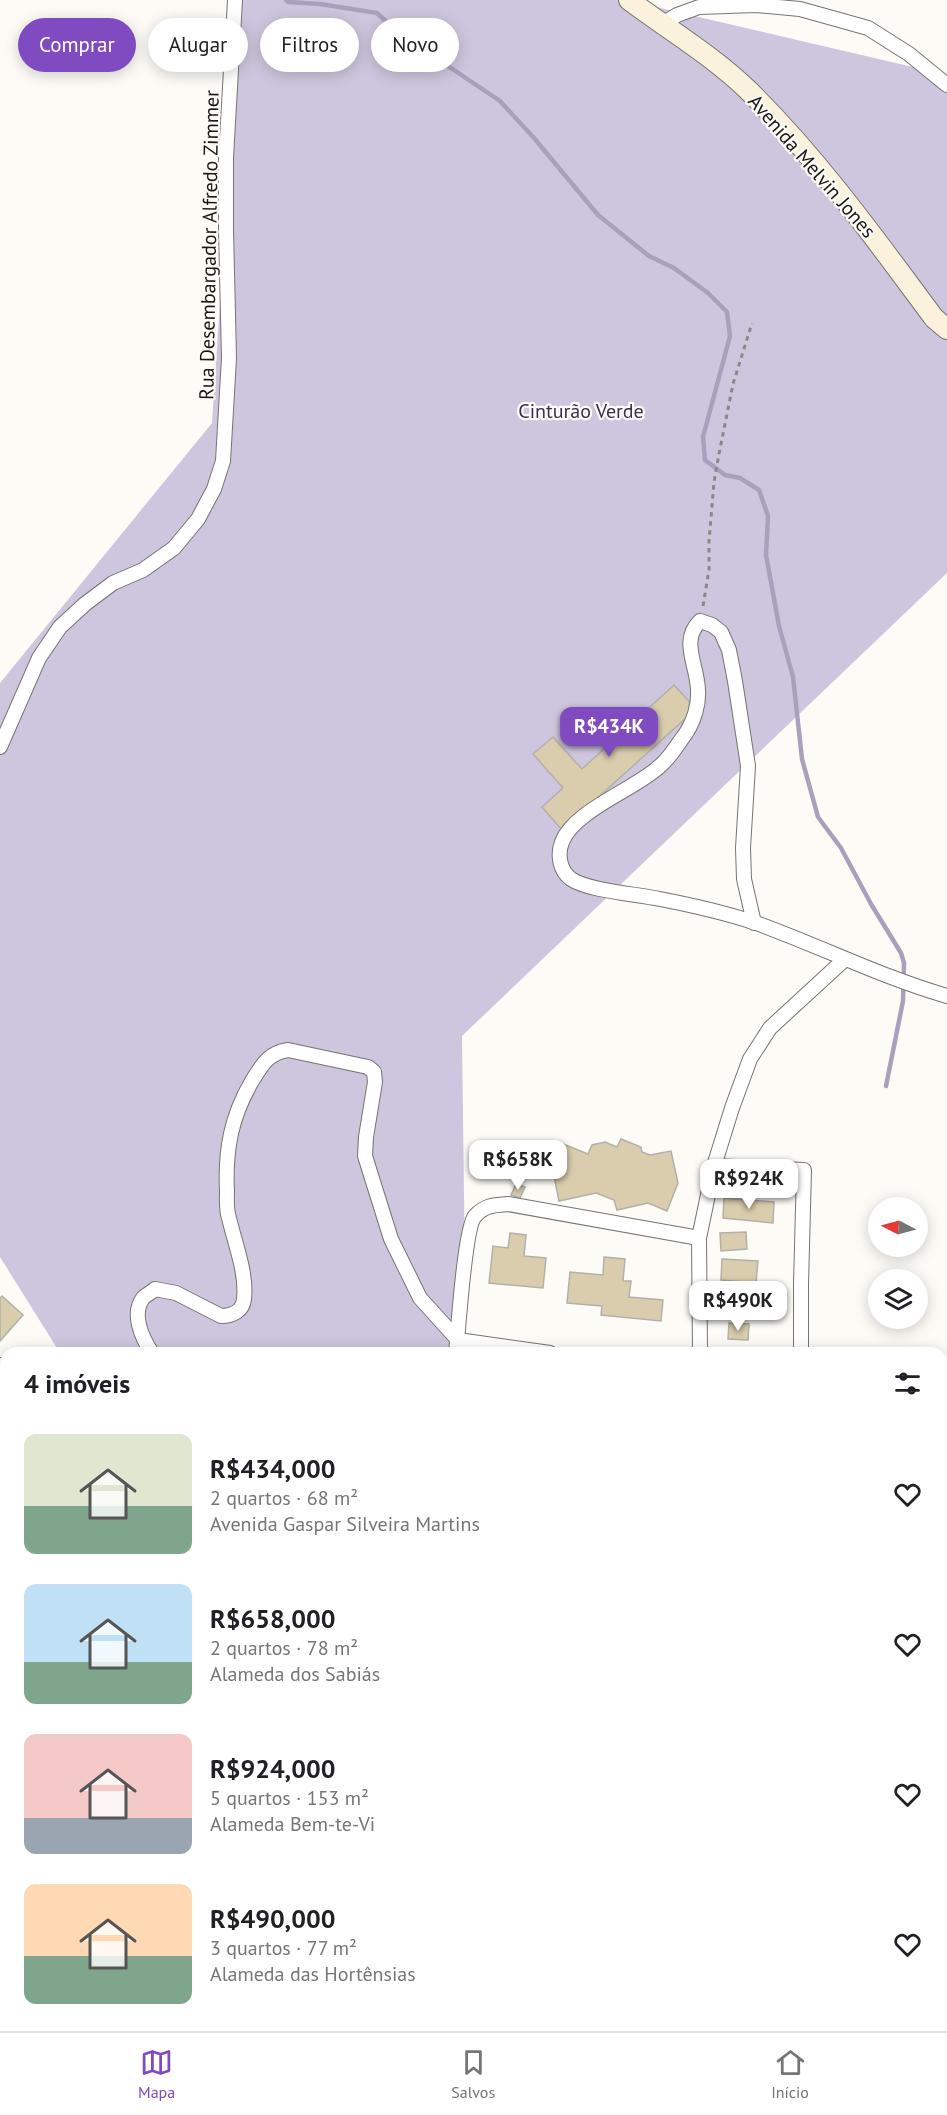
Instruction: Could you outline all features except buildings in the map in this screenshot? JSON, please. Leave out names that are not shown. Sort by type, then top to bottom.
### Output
[{"type":"main road","name":"Avenida Melvin Jones","points":[[629,0],[719,65],[748,91],[788,133],[866,227],[934,318],[947,329]]},
{"type":"street","name":"Rua Desembargador Alfredo Zimmer","points":[[0,747],[39,658],[60,627],[113,583],[143,570],[174,548],[198,519],[214,489],[223,461],[230,358],[225,230],[226,157],[235,0]]},
{"type":"street","points":[[661,24],[677,15],[699,8],[800,4],[868,28],[909,54],[947,85]]},
{"type":"street","points":[[754,922],[744,879],[742,848],[748,766],[735,681],[729,650],[721,632],[712,625],[700,621],[693,628],[689,642],[698,681],[698,699],[694,717],[687,731],[661,766],[600,805],[574,825],[562,842],[560,856],[562,871],[572,880],[590,886],[660,899],[754,922],[844,960],[947,996]]},
{"type":"street","points":[[700,1347],[699,1238],[714,1166],[750,1059],[770,1028],[844,960]]},
{"type":"street","points":[[148,1347],[137,1315],[143,1298],[155,1289],[177,1293],[221,1316],[228,1316],[240,1310],[244,1301],[244,1284],[228,1215],[226,1148],[238,1109],[265,1060],[277,1052],[288,1050],[368,1067],[374,1072],[375,1082],[365,1156],[391,1239],[420,1298],[457,1346]]},
{"type":"street","points":[[714,1166],[804,1170],[801,1347]]},
{"type":"street","points":[[457,1346],[467,1242],[473,1218],[488,1205],[508,1204],[699,1238]]},
{"type":"path","points":[[700,621],[709,570],[709,541],[718,453],[733,384],[752,323]]},
{"type":"green space","name":"Cinturão Verde","points":[[240,0],[626,0],[947,75],[947,573],[462,1036],[466,1347],[56,1347],[0,1257],[0,683],[212,423],[235,72],[248,72],[248,18],[239,18]]},
{"type":"waterway","points":[[286,0],[377,13],[408,42],[500,101],[598,215],[649,256],[674,268],[708,293],[727,312],[730,336],[703,437],[705,460],[725,475],[740,478],[759,490],[768,516],[766,555],[779,626],[793,677],[802,759],[818,817],[841,848],[901,953],[904,963],[903,1001],[886,1086]]}]
